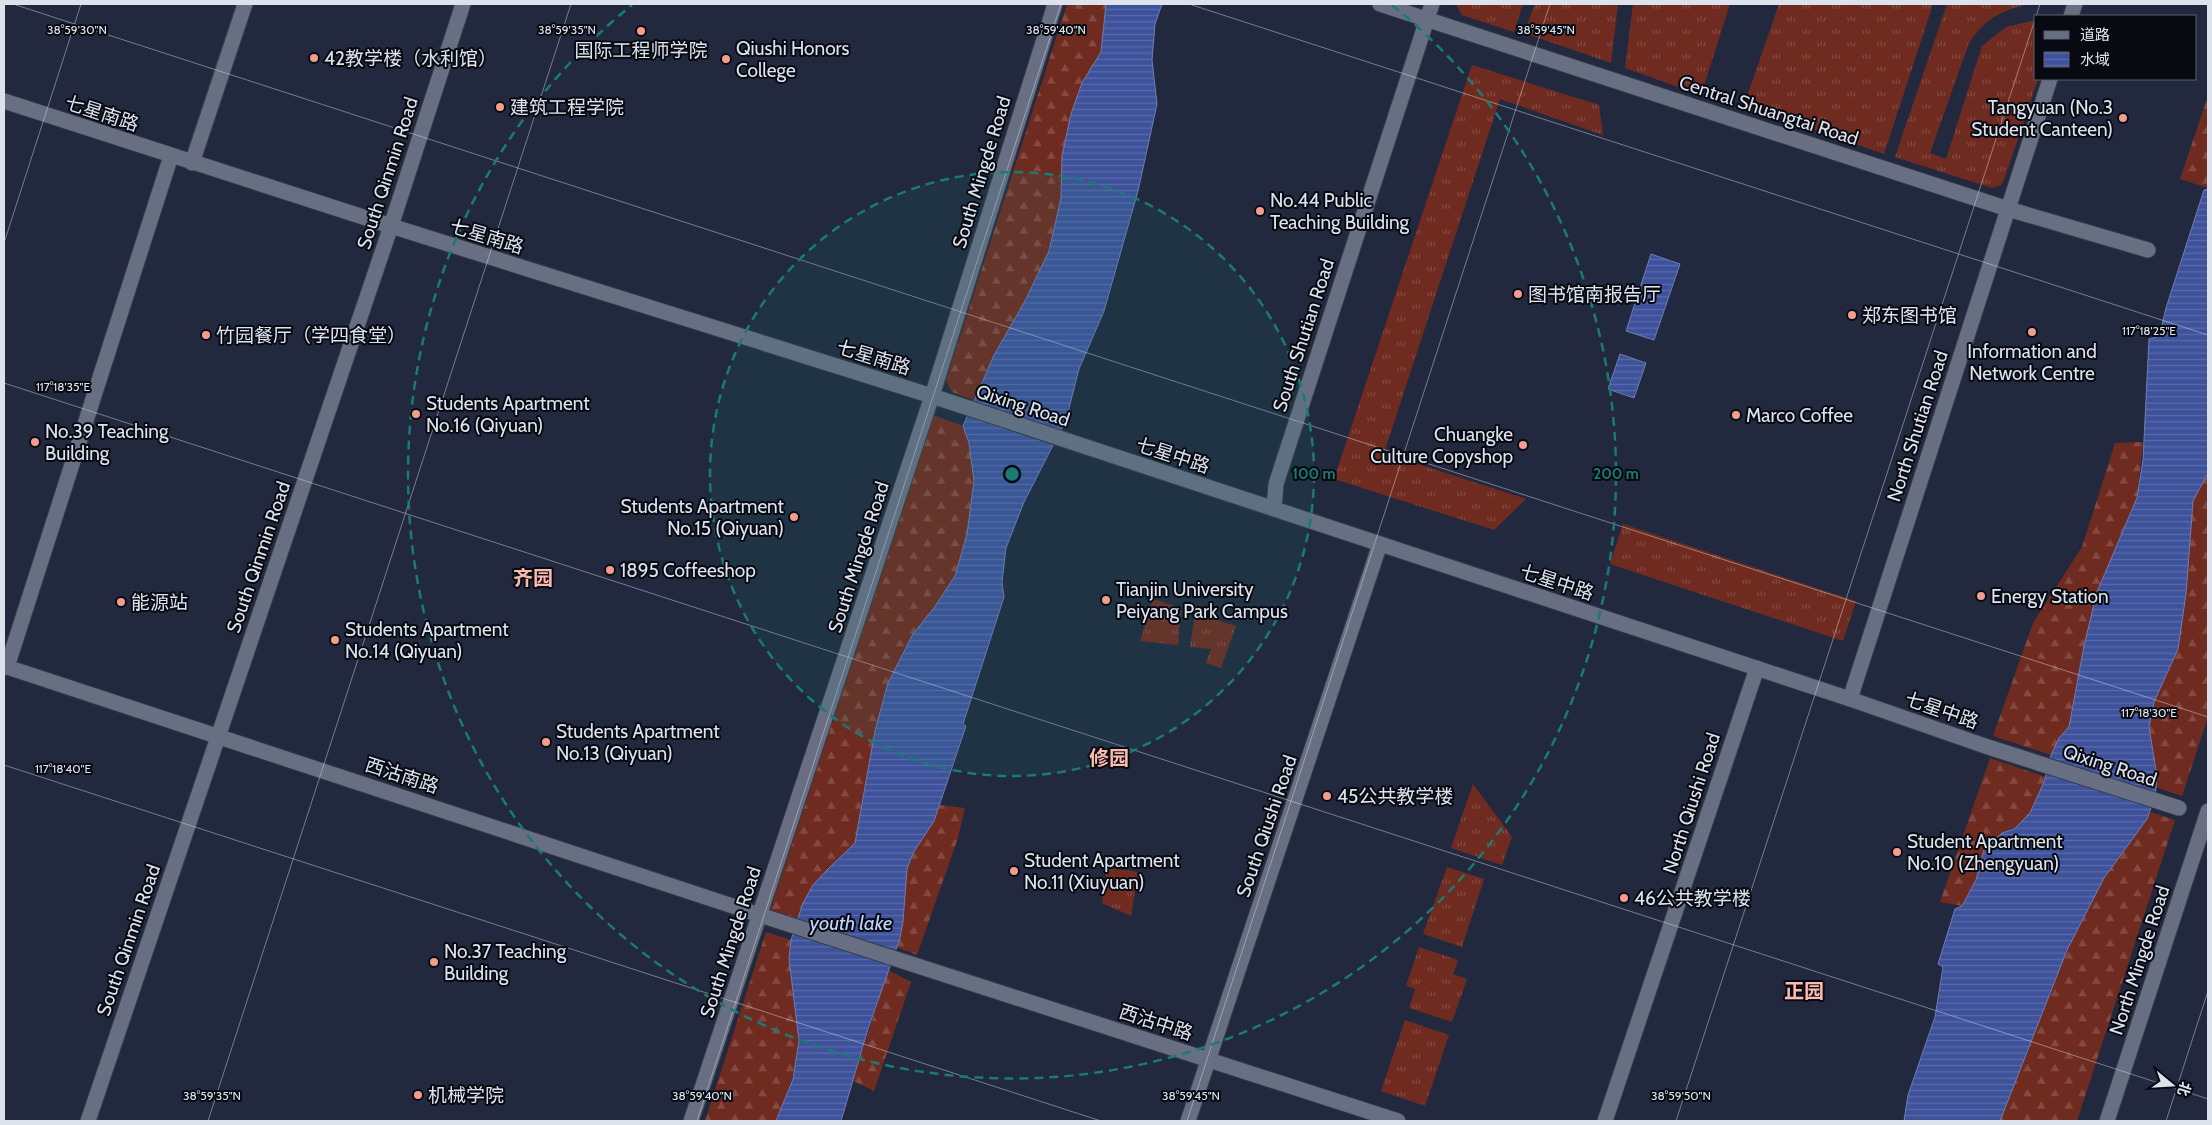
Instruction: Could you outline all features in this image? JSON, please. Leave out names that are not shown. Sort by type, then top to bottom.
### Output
[{"type":"street","points":[[192,163],[245,4]]},
{"type":"street","name":"South Qinmin Road","points":[[88,1121],[391,226],[463,4]]},
{"type":"street","name":"South Mingde Road","points":[[691,1121],[932,396],[1055,4]]},
{"type":"street","name":"Central Shuangtai Road","points":[[1380,4],[2008,209],[2148,250]]},
{"type":"street","name":"South Shutian Road","points":[[1274,509],[1276,484],[1432,4]]},
{"type":"street","name":"North Shutian Road","points":[[1850,699],[2050,80]]},
{"type":"street","name":"七星南路","points":[[4,101],[192,163],[960,405]]},
{"type":"street","points":[[5,667],[170,156]]},
{"type":"street","name":"Qixing Road","points":[[960,405],[1073,443]]},
{"type":"street","name":"七星中路","points":[[1073,443],[2028,759]]},
{"type":"street","name":"South Qiushi Road","points":[[1188,1121],[1380,544]]},
{"type":"street","name":"西沽南路","points":[[5,667],[788,923]]},
{"type":"street","name":"North Qiushi Road","points":[[1606,1121],[1757,668]]},
{"type":"street","name":"Qixing Road","points":[[2028,759],[2179,808]]},
{"type":"street","name":"North Mingde Road","points":[[2107,1121],[2208,811]]},
{"type":"street","name":"西沽中路","points":[[788,923],[902,960],[920,968],[1398,1121]]},
{"type":"shaded area","name":"Tianjin University Peiyang Park Campus","points":[[4,4],[2208,4],[2208,1121],[4,1121]]},
{"type":"green space","points":[[1067,4],[1106,4],[1101,52],[1082,83],[1062,156],[1061,198],[1049,251],[1024,303],[994,355],[973,400],[952,392],[946,380]]},
{"type":"green space","points":[[1456,4],[1523,4],[1514,32],[1462,15]]},
{"type":"green space","points":[[1535,4],[1618,4],[1611,63],[1524,33]]},
{"type":"green space","points":[[1633,4],[1730,4],[1701,95],[1625,68]]},
{"type":"green space","points":[[1779,4],[1933,4],[1884,154],[1744,105]]},
{"type":"green space","points":[[1947,4],[2030,4],[2002,12],[1988,21],[1975,34],[1969,43],[1930,153],[1946,159],[1982,46],[2006,27],[2034,20],[2034,80],[2038,80],[2001,185],[1992,188],[1895,157]]},
{"type":"green space","points":[[1472,65],[1599,105],[1603,135],[1500,99],[1384,453],[1526,499],[1494,530],[1334,479]]},
{"type":"green space","points":[[2208,96],[2208,188],[2180,179]]},
{"type":"green space","points":[[933,415],[963,426],[969,443],[974,481],[967,534],[955,576],[934,608],[913,634],[888,683],[875,731],[855,843],[813,885],[803,903],[798,920],[770,911]]},
{"type":"green space","points":[[2143,442],[2137,498],[2119,543],[2084,646],[2069,727],[2059,738],[2051,755],[1993,736],[2033,623],[2082,547],[2115,443]]},
{"type":"green space","points":[[2208,473],[2208,717],[2182,796],[2156,787],[2157,777],[2149,727],[2154,702],[2178,649],[2193,501]]},
{"type":"green space","points":[[1623,524],[1856,601],[1843,641],[1610,564]]},
{"type":"green space","points":[[1153,599],[1181,608],[1178,645],[1140,641]]},
{"type":"green space","points":[[1195,613],[1236,626],[1221,668],[1206,663],[1211,649],[1190,647]]},
{"type":"green space","points":[[1990,758],[2046,777],[2030,813],[2015,827],[2002,833],[1984,850],[1976,879],[1962,906],[1940,902]]},
{"type":"green space","points":[[1473,784],[1512,837],[1502,865],[1451,848]]},
{"type":"green space","points":[[940,805],[965,808],[957,841],[917,955],[896,947],[903,917],[904,887],[911,859]]},
{"type":"green space","points":[[2150,812],[2175,820],[2077,1121],[2000,1121],[2067,950],[2104,878],[2147,819]]},
{"type":"green space","points":[[1447,867],[1484,879],[1462,947],[1423,934]]},
{"type":"green space","points":[[1107,868],[1138,872],[1131,916],[1102,903]]},
{"type":"green space","points":[[766,932],[791,940],[790,953],[798,1040],[791,1082],[776,1121],[705,1121]]},
{"type":"green space","points":[[1419,947],[1458,960],[1453,974],[1467,979],[1452,1022],[1409,1008],[1415,989],[1406,986]]},
{"type":"green space","points":[[888,970],[911,982],[874,1091],[853,1081]]},
{"type":"green space","points":[[1405,1020],[1449,1035],[1425,1106],[1381,1091]]},
{"type":"water","name":"youth lake","points":[[1106,4],[1162,4],[1155,24],[1152,60],[1157,104],[1138,191],[1104,311],[1079,369],[1066,420],[1024,502],[1006,548],[1002,582],[1004,597],[963,724],[966,726],[934,821],[913,853],[907,869],[900,938],[868,1029],[841,1121],[776,1121],[793,1079],[799,1041],[789,958],[791,940],[803,903],[813,885],[855,843],[875,731],[888,683],[913,634],[934,608],[955,576],[967,534],[974,481],[969,443],[963,426],[994,355],[1024,303],[1049,251],[1061,198],[1062,156],[1071,114],[1082,83],[1101,52]]},
{"type":"water","points":[[2208,189],[2208,473],[2193,501],[2186,594],[2178,649],[2154,702],[2149,727],[2157,777],[2155,797],[2147,819],[2104,878],[2067,950],[2000,1121],[1904,1121],[1908,1095],[1935,1017],[1943,967],[1938,964],[1955,909],[1962,906],[1976,880],[1984,850],[2002,833],[2014,829],[2030,813],[2044,782],[2051,755],[2059,738],[2069,727],[2084,646],[2097,592],[2137,498],[2143,460],[2149,339],[2157,337],[2162,325],[2204,190]]},
{"type":"water","points":[[1651,254],[1680,264],[1654,340],[1626,331]]},
{"type":"water","points":[[1620,354],[1646,363],[1634,398],[1608,389]]},
{"type":"place","name":"国际工程师学院","points":[[641,31]]},
{"type":"place","name":"42教学楼（水利馆）","points":[[314,58]]},
{"type":"place","name":"Qiushi Honors College","points":[[726,59]]},
{"type":"place","name":"建筑工程学院","points":[[500,107]]},
{"type":"place","name":"Tangyuan (No.3 Student Canteen)","points":[[2123,118]]},
{"type":"place","name":"No.44 Public Teaching Building","points":[[1260,211]]},
{"type":"place","name":"图书馆南报告厅","points":[[1518,294]]},
{"type":"place","name":"郑东图书馆","points":[[1852,315]]},
{"type":"place","name":"Information and Network Centre","points":[[2032,332]]},
{"type":"place","name":"竹园餐厅（学四食堂）","points":[[206,335]]},
{"type":"place","name":"Students Apartment No.16 (Qiyuan)","points":[[416,414]]},
{"type":"place","name":"Marco Coffee","points":[[1736,415]]},
{"type":"place","name":"No.39 Teaching Building","points":[[35,442]]},
{"type":"place","name":"Chuangke Culture Copyshop","points":[[1523,445]]},
{"type":"place","name":"Students Apartment No.15 (Qiyuan)","points":[[794,517]]},
{"type":"place","name":"1895 Coffeeshop","points":[[610,570]]},
{"type":"place","name":"Energy Station","points":[[1981,596]]},
{"type":"place","name":"Tianjin University Peiyang Park Campus","points":[[1106,600]]},
{"type":"place","name":"能源站","points":[[121,602]]},
{"type":"place","name":"Students Apartment No.14 (Qiyuan)","points":[[335,640]]},
{"type":"place","name":"Students Apartment No.13 (Qiyuan)","points":[[546,742]]},
{"type":"place","name":"45公共教学楼","points":[[1327,796]]},
{"type":"place","name":"Student Apartment No.10 (Zhengyuan)","points":[[1897,852]]},
{"type":"place","name":"Student Apartment No.11 (Xiuyuan)","points":[[1014,871]]},
{"type":"place","name":"46公共教学楼","points":[[1624,898]]},
{"type":"place","name":"No.37 Teaching Building","points":[[434,962]]},
{"type":"place","name":"机械学院","points":[[418,1095]]},
{"type":"district","name":"齐园","points":[[533,578]]},
{"type":"district","name":"修园","points":[[1109,758]]},
{"type":"district","name":"正园","points":[[1804,991]]}]
